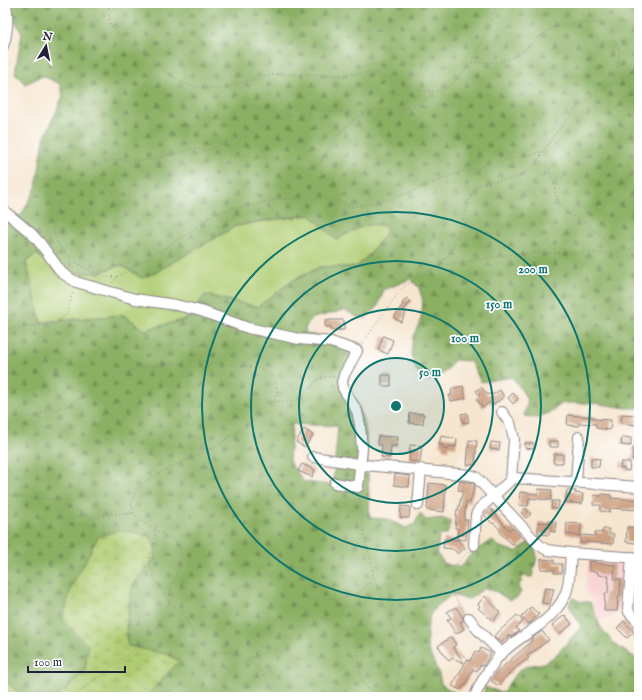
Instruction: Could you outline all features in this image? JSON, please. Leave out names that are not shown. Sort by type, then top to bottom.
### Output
[{"type":"street","points":[[3,46],[6,34],[6,3]]},
{"type":"street","points":[[3,210],[36,238],[62,273],[76,282],[135,299],[176,304],[201,311],[248,328],[299,339],[331,342],[357,351],[342,379],[343,388],[355,407],[359,417],[362,449],[358,486],[335,483]]},
{"type":"street","points":[[502,412],[510,423],[514,439],[511,480]]},
{"type":"street","points":[[576,482],[579,437]]},
{"type":"street","points":[[313,457],[361,464],[421,469],[473,476],[494,496],[539,545],[547,550],[635,557],[628,608],[629,612],[639,623]]},
{"type":"street","points":[[418,505],[421,469]]},
{"type":"street","points":[[474,545],[476,515],[479,510],[515,478],[639,487]]},
{"type":"street","points":[[475,697],[482,681],[501,653],[546,620],[558,607],[566,591],[571,553]]},
{"type":"street","points":[[469,618],[478,630],[501,653]]},
{"type":"path","points":[[108,3],[110,24],[127,43],[144,51],[164,71],[187,85],[203,88],[223,88],[265,76],[280,74],[347,75],[373,72],[422,91],[440,91],[454,83],[471,63],[484,38],[498,3]]},
{"type":"path","points":[[583,3],[609,33],[618,50],[617,66],[610,84]]},
{"type":"path","points":[[471,63],[497,62],[517,55],[544,33],[564,24],[582,22],[601,23]]},
{"type":"path","points":[[439,266],[450,252],[473,191],[481,184],[517,177],[532,170],[566,120],[580,105],[600,90],[639,69]]},
{"type":"path","points":[[117,277],[105,277],[88,270],[73,260],[59,246],[53,230],[55,212],[63,197],[88,170],[104,162],[122,159],[137,161],[153,159],[195,148],[206,151],[231,140],[245,137],[273,120],[288,115],[301,116],[309,112],[322,111],[364,113],[385,110],[400,110],[413,107],[423,101],[433,91]]},
{"type":"path","points":[[285,199],[295,186],[309,174],[330,149],[343,130],[364,113]]},
{"type":"path","points":[[104,291],[117,277],[179,240],[211,216],[233,208],[285,199],[302,198],[327,200],[351,206],[371,204],[393,199],[458,173],[507,160],[532,156],[544,151]]},
{"type":"path","points":[[538,160],[549,168],[557,199],[567,214],[586,222],[602,237],[612,252]]},
{"type":"path","points":[[357,351],[401,289],[416,278],[439,266],[520,253],[612,252],[639,246]]},
{"type":"path","points":[[3,329],[55,324],[67,313],[69,301],[76,282]]},
{"type":"path","points":[[3,433],[22,419],[67,406],[103,384],[136,369],[188,361],[202,362],[258,368],[272,376],[276,384],[277,393],[274,402],[265,413],[215,447],[148,480],[136,490],[132,497],[131,503],[134,514],[145,524],[174,540],[179,546],[181,553],[180,564],[171,587],[168,607],[164,617],[155,631],[142,644],[86,686],[74,697]]},
{"type":"path","points":[[274,402],[282,400],[296,400],[321,377],[327,376],[342,379]]},
{"type":"path","points":[[358,486],[364,535],[375,581],[394,629],[398,662],[398,697]]},
{"type":"path","points":[[3,495],[53,500],[94,517],[111,514],[134,514]]},
{"type":"path","points":[[155,529],[155,539],[149,558],[150,565],[156,580],[169,600],[185,618],[191,630],[204,647],[213,652],[235,654],[249,660],[266,678],[277,697]]},
{"type":"path","points":[[469,618],[451,591],[454,566],[474,545]]},
{"type":"path","points":[[249,660],[266,638],[274,620],[285,609],[294,604],[310,599],[338,599],[355,595],[375,581]]},
{"type":"path","points":[[294,604],[345,629],[355,638],[358,646],[358,666],[363,683],[373,694],[383,697]]},
{"type":"path","points":[[398,685],[419,688],[432,697]]},
{"type":"shaded area","points":[[589,558],[624,560],[628,565],[625,612],[597,622],[589,609],[595,604],[585,588]]},
{"type":"green space","points":[[3,3],[639,3],[639,408],[626,408],[595,403],[563,403],[550,412],[537,418],[524,416],[528,401],[512,377],[481,382],[470,361],[454,360],[439,377],[425,381],[416,371],[411,355],[413,337],[421,319],[423,301],[419,288],[410,279],[384,290],[377,308],[365,318],[357,317],[345,310],[313,318],[305,328],[306,334],[362,343],[365,351],[346,382],[360,409],[366,432],[370,518],[387,519],[406,528],[415,524],[420,513],[426,520],[442,518],[451,522],[447,534],[439,536],[437,554],[445,564],[460,567],[473,552],[492,540],[498,546],[516,552],[529,542],[535,550],[536,558],[532,577],[522,576],[518,587],[521,592],[518,597],[509,600],[497,592],[485,588],[469,599],[451,595],[436,607],[430,615],[427,631],[427,643],[429,652],[438,671],[441,684],[450,690],[467,697],[152,697],[150,692],[166,675],[146,650],[128,646],[126,633],[132,588],[142,572],[155,559],[156,545],[88,645],[85,671],[66,690],[55,697],[35,697],[20,693],[3,680],[3,217],[11,223],[22,214],[36,188],[44,139],[63,96],[60,84],[43,76],[25,84],[15,73],[22,34],[16,22],[3,23]],"holes":[[[310,215],[337,240],[348,233],[369,225],[382,226],[388,229],[372,252],[356,267],[320,267],[290,282],[258,307],[205,295],[187,319],[145,330],[123,315],[41,322],[26,262],[36,254],[59,274],[97,273],[121,265],[142,278],[154,273],[236,226]],[[292,424],[338,426],[333,485],[304,482],[289,461]]]},
{"type":"green space","points":[[310,215],[337,240],[355,229],[369,225],[376,224],[389,229],[372,252],[356,267],[320,267],[290,282],[258,307],[205,295],[187,319],[145,330],[123,315],[41,322],[26,262],[36,254],[97,273],[121,265],[142,278],[154,273],[236,226]]},
{"type":"green space","points":[[119,530],[150,536],[156,552],[151,564],[136,581],[132,588],[126,630],[128,646],[166,654],[179,661],[150,692],[152,697],[55,697],[66,690],[85,671],[88,645],[62,620],[72,586],[98,537]]},
{"type":"green space","points":[[572,598],[582,602],[590,602],[601,628],[615,645],[639,660],[639,697],[484,697],[485,687],[503,693],[512,678],[521,669],[546,662],[565,646],[581,627],[569,605]]},
{"type":"green space","points":[[3,680],[20,693],[35,697],[3,697]]},
{"type":"building","points":[[407,298],[411,302],[403,311],[406,313],[401,322],[394,318],[403,304],[402,303]]},
{"type":"building","points":[[325,320],[344,320],[344,330],[331,330],[331,327],[325,327]]},
{"type":"building","points":[[383,336],[393,340],[388,354],[378,350]]},
{"type":"building","points":[[382,375],[391,375],[391,386],[382,386]]},
{"type":"building","points":[[463,386],[466,398],[451,401],[449,395],[452,395],[451,389]]},
{"type":"building","points":[[481,387],[488,395],[490,393],[492,395],[500,390],[504,397],[492,405],[489,402],[483,408],[476,399],[480,396],[476,391]]},
{"type":"building","points":[[513,393],[518,399],[513,404],[508,398]]},
{"type":"building","points":[[410,413],[424,414],[423,424],[409,423]]},
{"type":"building","points":[[467,413],[469,422],[463,423],[461,414]]},
{"type":"building","points":[[622,414],[637,415],[636,425],[621,423]]},
{"type":"building","points":[[568,415],[611,420],[610,430],[596,428],[596,424],[579,423],[579,426],[567,425]]},
{"type":"building","points":[[304,429],[313,435],[305,447],[296,442]]},
{"type":"building","points":[[378,436],[398,437],[397,446],[391,446],[390,458],[381,457],[382,445],[378,445]]},
{"type":"building","points":[[441,436],[457,439],[456,447],[449,446],[448,450],[443,449],[443,445],[439,445]]},
{"type":"building","points":[[622,437],[631,438],[631,446],[621,445]]},
{"type":"building","points":[[469,440],[477,441],[475,465],[467,465]]},
{"type":"building","points":[[549,441],[558,441],[558,447],[549,447]]},
{"type":"building","points":[[491,442],[500,443],[499,450],[490,449]]},
{"type":"building","points":[[525,443],[534,443],[534,449],[525,448]]},
{"type":"building","points":[[410,445],[422,446],[420,462],[409,461]]},
{"type":"building","points":[[633,448],[639,448],[639,460],[632,460]]},
{"type":"building","points":[[554,454],[563,454],[563,463],[553,463]]},
{"type":"building","points":[[591,458],[600,459],[599,467],[591,467]]},
{"type":"building","points":[[621,462],[630,462],[629,471],[624,470],[624,468],[620,468]]},
{"type":"building","points":[[302,464],[315,470],[312,477],[298,471]]},
{"type":"building","points":[[395,474],[410,476],[409,487],[394,485]]},
{"type":"building","points":[[460,481],[473,483],[475,485],[470,503],[466,502],[464,520],[468,520],[466,540],[457,539],[458,528],[455,528],[457,509],[458,510],[463,491],[458,490]]},
{"type":"building","points":[[429,483],[446,485],[444,512],[427,510]]},
{"type":"building","points":[[539,489],[552,490],[551,500],[529,498],[528,506],[519,505],[520,492],[538,494]]},
{"type":"building","points":[[567,490],[576,491],[575,493],[583,494],[582,504],[565,502]]},
{"type":"building","points":[[602,494],[611,495],[611,498],[639,500],[639,510],[610,508],[610,512],[600,511],[601,505],[593,505],[594,495],[601,496]]},
{"type":"building","points":[[552,501],[559,501],[558,509],[551,508]]},
{"type":"building","points":[[401,506],[410,507],[409,518],[400,518]]},
{"type":"building","points":[[525,508],[531,514],[526,518],[521,513]]},
{"type":"building","points":[[491,509],[506,527],[510,530],[513,528],[525,541],[518,548],[514,543],[512,544],[500,533],[501,531],[494,523],[493,524],[484,515]]},
{"type":"building","points":[[549,521],[556,522],[555,532],[549,531],[549,535],[538,534],[538,522],[549,523]]},
{"type":"building","points":[[567,523],[581,524],[580,536],[566,534]]},
{"type":"building","points":[[627,527],[639,528],[636,543],[626,542]]},
{"type":"building","points":[[603,529],[609,529],[609,534],[614,534],[613,544],[580,543],[581,535],[595,536],[595,532],[602,533]]},
{"type":"building","points":[[444,539],[458,540],[465,548],[458,554],[453,549],[443,548]]},
{"type":"building","points":[[541,559],[554,560],[554,564],[562,564],[562,573],[554,573],[554,570],[541,569]]},
{"type":"building","points":[[589,561],[615,565],[614,579],[621,579],[620,597],[618,597],[617,611],[604,611],[605,593],[608,593],[609,576],[598,575],[598,572],[589,571]]},
{"type":"building","points":[[545,588],[554,589],[550,604],[542,603]]},
{"type":"building","points":[[485,596],[500,612],[493,621],[478,608],[480,606],[478,604]]},
{"type":"building","points":[[456,607],[463,618],[463,621],[460,622],[464,629],[456,634],[447,620],[451,618],[447,612]]},
{"type":"building","points":[[531,607],[539,614],[529,624],[521,617]]},
{"type":"building","points":[[517,615],[523,621],[516,628],[519,631],[511,637],[509,635],[501,643],[494,636]]},
{"type":"building","points":[[565,615],[572,624],[559,634],[552,625]]},
{"type":"building","points":[[624,621],[634,632],[627,638],[617,628]]},
{"type":"building","points":[[542,631],[549,640],[527,656],[529,658],[516,667],[499,686],[491,681],[497,672],[532,641],[531,639]]},
{"type":"building","points":[[451,637],[456,645],[453,647],[464,663],[453,658],[449,661],[438,646]]},
{"type":"building","points":[[481,648],[491,653],[483,666],[480,665],[477,671],[473,669],[461,690],[452,686],[467,660],[470,661],[475,651],[479,653]]}]
